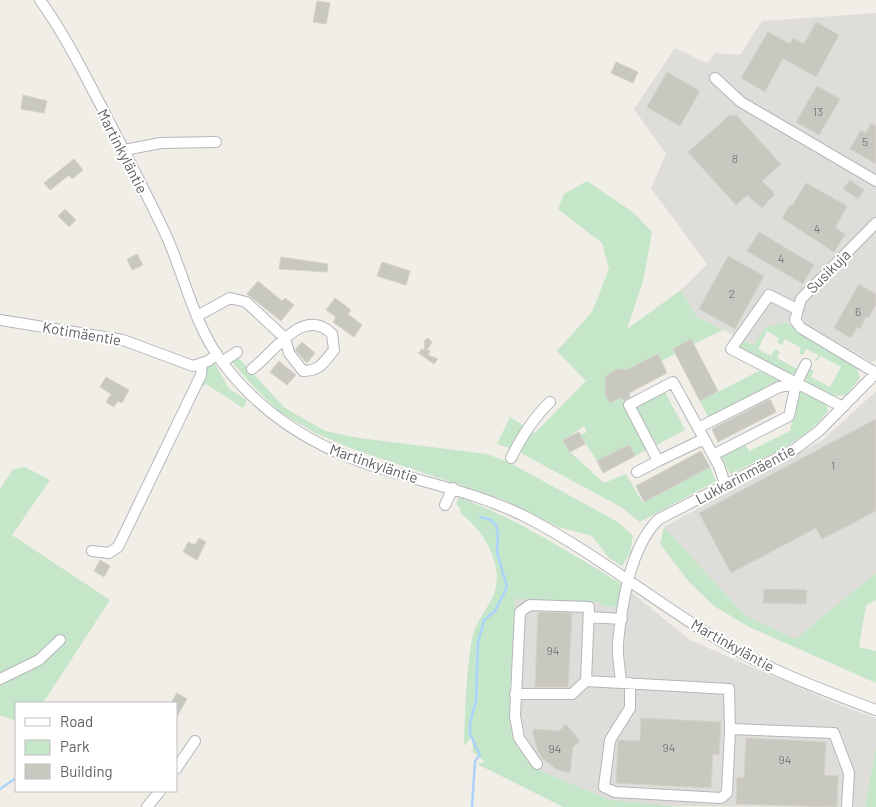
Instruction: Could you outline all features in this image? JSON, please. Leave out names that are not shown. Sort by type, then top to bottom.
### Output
[{"type":"street","name":"Martinkyläntie","points":[[40,0],[65,38],[124,150],[166,237],[197,316],[220,358],[239,383],[269,411],[312,440],[354,459],[453,488],[500,505],[528,518],[715,638],[768,667],[876,710]]},
{"type":"street","points":[[715,78],[742,102],[876,181]]},
{"type":"street","points":[[124,150],[161,143],[216,142]]},
{"type":"street","name":"Susikuja","points":[[876,223],[800,299],[795,320],[802,328],[876,373]]},
{"type":"street","points":[[797,309],[769,295],[731,349],[843,407]]},
{"type":"street","points":[[197,316],[230,298],[246,302],[285,338],[289,353],[303,371],[318,369],[334,350],[332,334],[317,325],[302,326],[285,338],[266,358],[252,369]]},
{"type":"street","name":"Kotimäentie","points":[[0,320],[99,334],[124,340],[185,364],[193,366],[202,363]]},
{"type":"street","points":[[92,551],[109,553],[118,547],[201,375],[202,363],[237,352]]},
{"type":"street","points":[[713,455],[788,416],[796,384],[806,364]]},
{"type":"street","name":"Lukkarinmäentie","points":[[730,729],[727,794],[721,798],[615,792],[604,787],[610,740],[630,708],[618,644],[628,581],[636,556],[649,528],[659,519],[795,448],[819,431],[876,373]]},
{"type":"street","points":[[658,461],[629,405],[674,382],[713,455],[725,484]]},
{"type":"street","points":[[698,428],[779,387],[796,384]]},
{"type":"street","points":[[511,458],[522,437],[539,413],[550,402]]},
{"type":"street","points":[[637,472],[704,439]]},
{"type":"street","points":[[445,505],[453,488]]},
{"type":"street","points":[[537,764],[519,738],[515,716],[520,612],[524,608],[530,605],[589,607],[586,681]]},
{"type":"street","points":[[589,617],[622,619]]},
{"type":"street","points":[[0,679],[40,660],[60,640]]},
{"type":"street","points":[[515,694],[572,694],[586,681],[730,689],[730,729],[834,733],[849,773],[847,807]]},
{"type":"street","points":[[178,766],[194,740]]},
{"type":"street","points":[[147,807],[159,792]]},
{"type":"shaded area","points":[[876,13],[876,360],[871,362],[804,323],[803,319],[766,327],[754,345],[697,317],[681,290],[707,264],[651,188],[666,154],[634,109],[675,48],[707,63],[715,53],[740,55],[762,21]]},
{"type":"shaded area","points":[[876,391],[876,573],[795,639],[745,615],[664,527],[823,440]]},
{"type":"shaded area","points":[[620,583],[690,640],[835,703],[876,718],[876,746],[865,807],[657,806],[610,800],[531,768],[513,740],[509,718],[515,599],[602,602],[601,606],[620,607]]},
{"type":"green space","points":[[587,181],[634,213],[652,232],[643,281],[627,329],[681,290],[697,317],[723,330],[694,344],[691,339],[673,349],[675,354],[661,361],[657,354],[625,371],[617,369],[606,376],[606,394],[621,397],[648,449],[635,456],[629,445],[597,461],[580,435],[587,432],[584,426],[564,440],[570,452],[604,483],[626,474],[643,503],[710,467],[716,481],[640,522],[621,507],[517,451],[530,430],[535,433],[586,381],[557,351],[592,312],[609,269],[602,243],[558,209],[564,194]]},
{"type":"green space","points":[[786,322],[856,366],[860,378],[846,395],[833,396],[805,382],[808,368],[814,371],[811,377],[830,387],[841,367],[820,356],[815,361],[818,355],[806,349],[803,355],[799,353],[801,348],[785,339],[782,345],[777,342],[779,338],[767,331],[758,349],[771,356],[775,349],[780,352],[777,358],[799,370],[792,375],[736,346],[741,339],[754,345],[766,327]]},
{"type":"green space","points":[[236,355],[285,408],[325,431],[359,438],[487,454],[510,463],[618,522],[633,536],[630,553],[622,566],[609,558],[592,536],[558,527],[502,499],[358,451],[317,434],[281,413],[255,388],[230,360]]},
{"type":"green space","points":[[209,363],[215,364],[229,389],[247,400],[243,408],[206,384],[200,388]]},
{"type":"green space","points":[[759,371],[781,381],[708,417],[700,401]]},
{"type":"green space","points":[[799,391],[825,403],[828,411],[795,441],[730,474],[720,454],[744,442],[749,451],[790,431]]},
{"type":"green space","points":[[665,392],[685,430],[657,445],[636,407]]},
{"type":"green space","points":[[510,417],[526,427],[513,449],[497,444]]},
{"type":"green space","points":[[25,467],[50,480],[12,535],[110,600],[44,702],[15,702],[15,721],[0,715],[0,489],[13,469]]},
{"type":"green space","points":[[459,497],[521,525],[620,583],[620,607],[601,606],[601,602],[515,599],[509,718],[513,740],[531,767],[610,800],[681,807],[563,807],[477,764],[485,762],[473,752],[472,736],[464,746],[467,679],[472,639],[476,627],[494,594],[497,572],[490,549],[484,539],[477,529],[461,514],[460,508],[456,504]]},
{"type":"green space","points":[[664,527],[745,615],[795,639],[876,573],[876,600],[866,605],[859,647],[876,651],[876,683],[749,627],[714,606],[689,582],[660,544]]},
{"type":"green space","points":[[876,746],[876,807],[865,807]]},
{"type":"building","points":[[317,1],[330,3],[326,24],[313,22]]},
{"type":"building","points":[[816,22],[839,35],[816,77],[783,58],[765,92],[741,78],[768,32],[790,44],[793,38],[804,44]]},
{"type":"building","points":[[616,62],[638,72],[633,83],[611,73]]},
{"type":"building","points":[[667,72],[700,91],[680,126],[647,107]]},
{"type":"building","points":[[817,86],[840,99],[819,135],[796,122]]},
{"type":"building","points":[[23,95],[47,101],[44,113],[21,109]]},
{"type":"building","points":[[730,115],[737,116],[781,164],[762,181],[775,194],[762,208],[747,195],[736,205],[688,152]]},
{"type":"building","points":[[871,123],[876,126],[876,164],[850,149],[861,130],[866,133]]},
{"type":"building","points":[[74,159],[83,170],[72,179],[69,175],[50,190],[44,183]]},
{"type":"building","points":[[850,180],[864,190],[858,199],[843,189]]},
{"type":"building","points":[[806,183],[847,206],[835,228],[845,234],[834,252],[782,218]]},
{"type":"building","points":[[65,209],[76,220],[69,227],[58,216]]},
{"type":"building","points":[[759,232],[814,265],[803,284],[747,251]]},
{"type":"building","points":[[137,254],[143,265],[132,270],[127,259]]},
{"type":"building","points":[[728,256],[764,276],[735,329],[699,309]]},
{"type":"building","points":[[281,257],[328,264],[327,272],[279,269]]},
{"type":"building","points":[[382,262],[410,271],[406,285],[377,276]]},
{"type":"building","points":[[258,281],[282,301],[285,298],[294,305],[281,321],[247,294]]},
{"type":"building","points":[[859,284],[876,294],[876,305],[868,318],[866,317],[860,329],[857,327],[851,338],[834,328]]},
{"type":"building","points":[[335,298],[351,310],[348,314],[362,325],[354,337],[333,322],[336,317],[326,310]]},
{"type":"building","points":[[428,338],[432,342],[427,350],[430,351],[428,355],[438,359],[434,364],[417,352],[420,353],[421,349],[425,350],[424,341]]},
{"type":"building","points":[[691,339],[718,391],[700,401],[673,349]]},
{"type":"building","points":[[302,342],[315,353],[307,363],[295,350]]},
{"type":"building","points":[[658,354],[667,373],[629,393],[630,397],[624,401],[621,397],[610,403],[605,394],[606,376],[617,369],[627,370]]},
{"type":"building","points":[[279,361],[296,375],[287,385],[270,372]]},
{"type":"building","points":[[106,377],[129,390],[122,403],[118,401],[114,407],[106,402],[111,394],[100,387]]},
{"type":"building","points":[[770,399],[776,412],[718,442],[712,429]]},
{"type":"building","points":[[876,419],[876,511],[822,539],[816,528],[731,573],[699,513]]},
{"type":"building","points":[[579,432],[585,444],[570,452],[563,440]]},
{"type":"building","points":[[629,445],[635,456],[603,473],[597,461]]},
{"type":"building","points":[[701,451],[710,467],[644,502],[636,486]]},
{"type":"building","points":[[199,538],[206,542],[197,560],[183,552],[188,542],[195,545]]},
{"type":"building","points":[[100,560],[110,566],[104,577],[94,571]]},
{"type":"building","points":[[764,589],[807,590],[806,604],[763,603]]},
{"type":"building","points":[[538,612],[572,613],[568,687],[535,687]]},
{"type":"building","points":[[177,693],[187,699],[178,715],[178,702],[172,702]]},
{"type":"building","points":[[641,718],[721,722],[719,755],[713,754],[711,788],[616,783],[618,740],[640,741]]},
{"type":"building","points":[[566,724],[580,741],[573,747],[570,773],[556,769],[543,759],[537,749],[533,734],[533,729],[559,731]]},
{"type":"building","points":[[746,738],[826,742],[824,775],[838,776],[837,807],[736,804],[737,777],[744,778]]},
{"type":"waterway","points":[[472,807],[475,761],[480,755],[470,734],[470,723],[476,701],[478,643],[484,620],[495,611],[507,587],[497,552],[498,533],[496,525],[491,520],[480,517]]},
{"type":"waterway","points":[[0,789],[15,779]]}]
